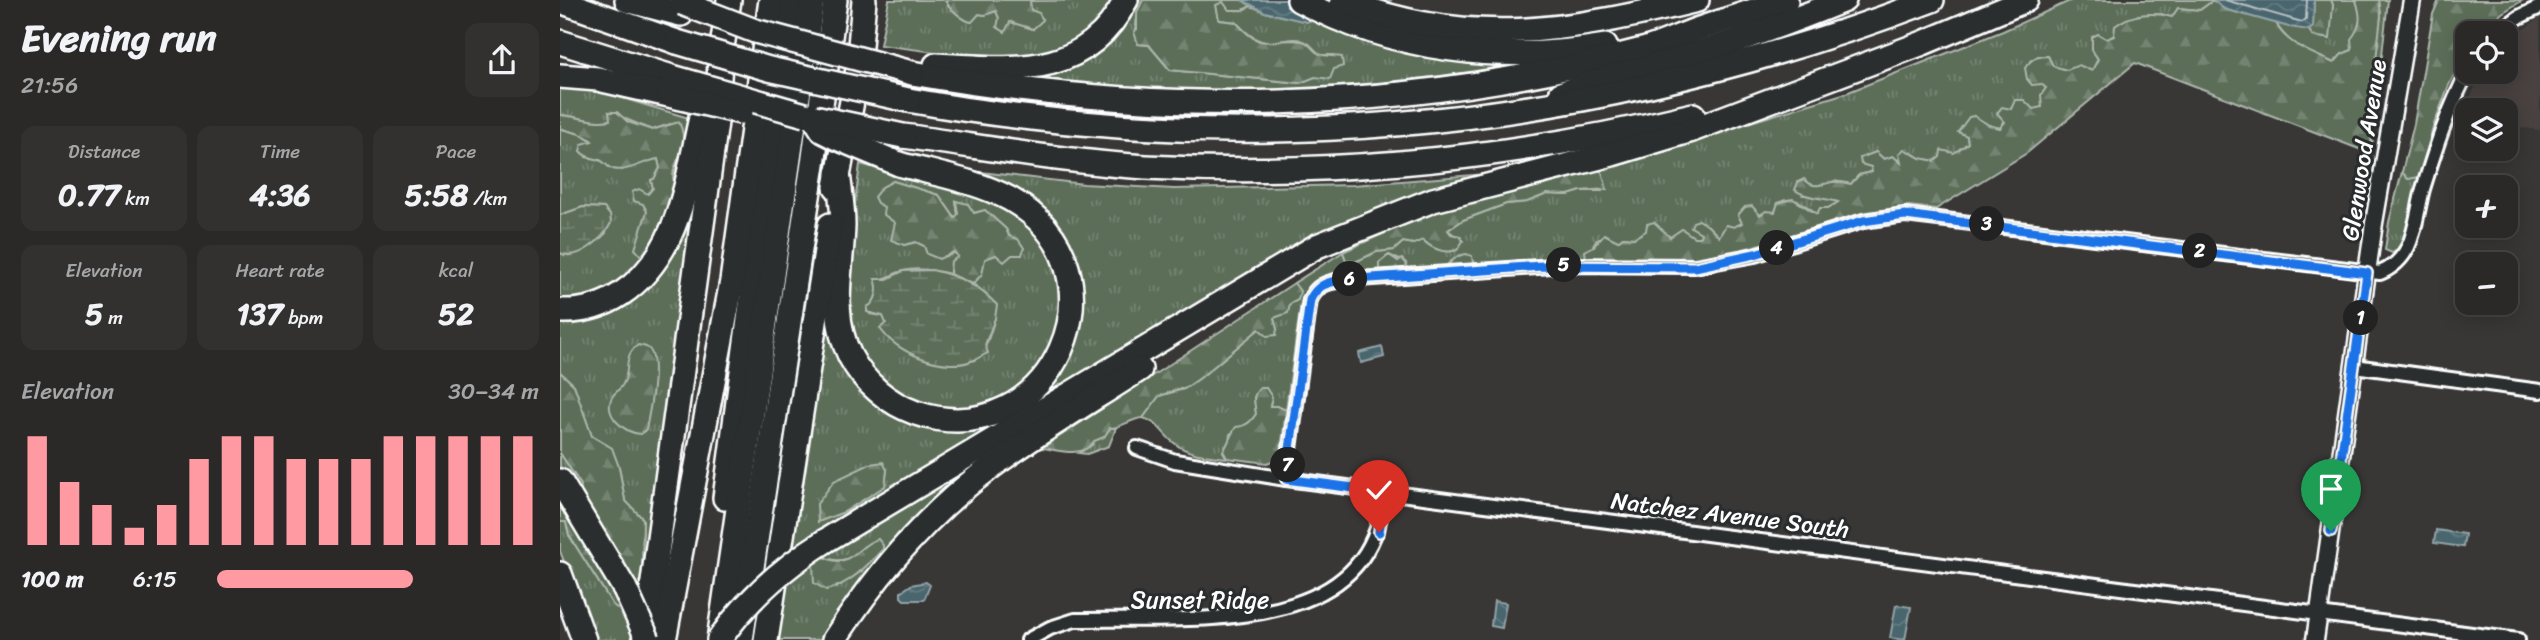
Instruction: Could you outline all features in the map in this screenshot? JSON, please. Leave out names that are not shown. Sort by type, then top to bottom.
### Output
[{"type":"highway","points":[[627,0],[680,6],[833,52],[1016,89],[1114,99],[1224,103],[1390,97],[1523,77],[1650,48],[1786,0]]},
{"type":"highway","points":[[647,640],[717,115],[729,0]]},
{"type":"highway","points":[[664,640],[732,281],[771,0]]},
{"type":"highway","points":[[707,640],[792,0]]},
{"type":"highway","points":[[719,640],[812,0]]},
{"type":"highway","points":[[741,640],[835,0]]},
{"type":"highway","points":[[766,640],[838,173],[858,69],[864,0]]},
{"type":"highway","points":[[858,69],[876,23],[880,0]]},
{"type":"highway","points":[[913,69],[1018,68],[1056,63],[1079,52],[1099,36],[1120,12],[1126,0]]},
{"type":"highway","points":[[1299,0],[1360,27],[1400,40],[1554,29],[1635,15],[1697,0]]},
{"type":"highway","points":[[1342,0],[1438,37],[1490,53],[1553,52],[1694,31]]},
{"type":"highway","points":[[1521,110],[1594,80],[1701,52],[1844,0]]},
{"type":"highway","points":[[560,1],[677,42],[804,77],[908,100],[995,114],[1091,124],[1236,131],[1324,130],[1401,125],[1521,110],[1631,91],[1825,38],[1931,0]]},
{"type":"highway","points":[[719,640],[731,622],[758,593],[794,562],[825,541],[1317,246],[1433,200],[1612,154],[1692,130],[1923,43],[2026,0]]},
{"type":"highway","points":[[560,42],[671,86],[759,116],[810,116],[903,136],[1144,167],[1272,169],[1478,155],[1618,132],[1725,107],[1848,70]]},
{"type":"highway","points":[[560,76],[671,86]]},
{"type":"highway","points":[[560,311],[583,309],[612,300],[635,285],[656,262],[666,247],[676,218],[702,113],[718,88]]},
{"type":"highway","points":[[810,116],[824,131],[836,138],[899,164],[981,187],[1011,200],[1039,221],[1063,256],[1070,281],[1072,306],[1065,342],[1047,375],[1030,392],[1004,410],[977,418],[946,420],[920,414],[892,402],[880,394],[859,372],[844,342],[837,307],[843,224],[838,173]]},
{"type":"highway","points":[[834,640],[895,556],[944,506],[988,469],[1368,224]]},
{"type":"highway","points":[[560,481],[625,589],[647,640]]},
{"type":"highway","points":[[560,574],[584,640]]},
{"type":"street","name":"Glenwood Avenue","points":[[2315,640],[2367,273],[2412,0]]},
{"type":"street","points":[[2514,21],[2540,7]]},
{"type":"street","points":[[1286,479],[1310,300],[1322,284],[1343,280],[1542,266],[1695,267],[1755,254],[1863,221],[1905,215],[2380,273],[2389,269],[2408,247],[2424,187],[2450,111],[2462,84]]},
{"type":"street","points":[[2354,366],[2540,391]]},
{"type":"street","name":"Natchez Avenue South","points":[[1138,448],[1175,461],[1286,479],[2518,640]]},
{"type":"street","points":[[1306,613],[1339,595],[1358,576],[1379,532],[1384,492]]},
{"type":"street","name":"Sunset Ridge","points":[[1028,640],[1050,628],[1075,620],[1228,626],[1290,618]]},
{"type":"shaded area","points":[[2540,18],[2540,130],[2518,127],[2518,98],[2470,98],[2476,84],[2518,84],[2518,33]]},
{"type":"green space","points":[[889,0],[945,0],[956,13],[971,22],[979,14],[996,11],[999,18],[1033,29],[1030,1],[1118,0],[1093,32],[1040,59],[958,55],[880,45]]},
{"type":"green space","points":[[945,0],[1035,0],[1030,1],[1031,10],[1039,13],[1043,20],[1033,29],[1010,22],[1005,32],[997,27],[999,18],[996,11],[979,14],[972,22],[957,14]]},
{"type":"green space","points":[[1134,0],[1143,0],[1136,22],[1138,44],[1149,45],[1170,70],[1300,83],[1315,77],[1333,55],[1320,55],[1308,43],[1299,39],[1276,42],[1258,40],[1236,22],[1219,20],[1215,5],[1223,1],[1243,10],[1251,6],[1307,22],[1315,16],[1510,63],[1510,66],[1389,83],[1269,90],[1149,88],[1026,78]]},
{"type":"green space","points":[[1143,0],[1242,0],[1251,6],[1243,10],[1229,10],[1223,2],[1216,5],[1219,20],[1236,22],[1261,41],[1305,42],[1322,55],[1342,57],[1343,66],[1334,69],[1330,79],[1315,77],[1300,83],[1170,70],[1149,45],[1138,44],[1134,32],[1137,29],[1137,12]]},
{"type":"green space","points":[[2072,0],[2218,2],[2211,2],[2200,10],[2178,8],[2172,18],[2162,14],[2138,15],[2092,50],[2098,59],[2092,71],[2067,71],[2053,66],[2048,56],[2038,56],[2030,61],[2027,79],[2032,84],[2042,84],[2046,88],[2042,107],[2033,110],[2012,109],[2000,128],[1989,126],[1974,116],[1967,136],[1968,143],[1954,154],[1935,161],[1912,153],[1903,164],[1872,166],[1872,172],[1859,175],[1851,184],[1834,181],[1826,185],[1811,186],[1803,195],[1839,202],[1817,214],[1794,200],[1783,200],[1778,203],[1775,212],[1752,219],[1719,237],[1708,226],[1700,237],[1670,237],[1647,231],[1634,238],[1623,237],[1618,241],[1597,239],[1586,259],[1473,264],[1474,261],[1451,261],[1446,266],[1407,268],[1406,263],[1389,255],[1379,263],[1379,270],[1344,272],[1322,277],[1306,291],[1301,302],[1286,410],[1277,406],[1269,407],[1266,388],[1260,389],[1254,397],[1256,414],[1251,421],[1230,434],[1229,444],[1223,451],[1227,458],[1185,450],[1160,428],[1143,418],[1159,396],[1184,389],[1259,329],[1277,329],[1273,318],[1290,304],[1297,290],[1294,283],[1343,252],[1346,260],[1355,262],[1376,252],[1394,250],[1403,242],[1414,244],[1423,240],[1439,250],[1457,250],[1462,241],[1448,230],[1463,220],[1506,204],[1527,202],[1547,194],[1568,195],[1581,191],[1602,191],[1597,169],[1846,93],[2003,31]]},
{"type":"green space","points":[[2314,0],[2331,0],[2333,5],[2330,39],[2313,36],[2309,30],[2313,27]]},
{"type":"green space","points":[[2331,0],[2356,0],[2361,16],[2352,50],[2342,54],[2334,63],[2293,43],[2276,23],[2309,30],[2313,36],[2329,38],[2333,5]]},
{"type":"green space","points":[[2356,0],[2379,0],[2381,15],[2370,114],[2372,154],[2135,63],[2027,153],[1936,209],[1908,206],[1869,212],[1720,256],[1692,259],[1586,259],[1585,251],[1594,246],[1604,234],[1618,241],[1623,237],[1634,238],[1646,231],[1647,224],[1654,222],[1670,237],[1682,229],[1694,237],[1700,237],[1701,233],[1691,227],[1693,222],[1699,220],[1719,237],[1726,225],[1734,227],[1742,223],[1738,215],[1745,207],[1752,206],[1760,215],[1766,211],[1775,212],[1778,203],[1793,199],[1817,214],[1820,208],[1829,208],[1838,202],[1799,193],[1795,190],[1798,182],[1804,179],[1814,185],[1834,182],[1851,184],[1859,175],[1872,172],[1871,167],[1861,164],[1860,158],[1876,152],[1884,159],[1893,156],[1901,163],[1899,154],[1904,149],[1920,158],[1935,161],[1940,157],[1941,150],[1954,153],[1968,143],[1967,136],[1958,132],[1969,117],[1974,116],[2000,128],[2005,122],[1997,113],[2002,107],[2011,109],[2015,100],[2024,100],[2033,109],[2042,107],[2041,95],[2046,88],[2041,84],[2032,85],[2027,79],[2025,68],[2032,60],[2048,56],[2053,66],[2067,70],[2079,65],[2092,71],[2098,59],[2092,50],[2092,37],[2098,34],[2107,39],[2114,36],[2115,26],[2135,16],[2157,14],[2172,17],[2178,8],[2200,10],[2211,2],[2218,2],[2224,9],[2276,23],[2293,43],[2334,63],[2342,54],[2352,50],[2351,39],[2360,20]]},
{"type":"green space","points":[[2379,0],[2388,0],[2372,146],[2369,119],[2381,15]]},
{"type":"green space","points":[[2439,0],[2523,0],[2493,21],[2455,21],[2455,73],[2434,124],[2419,177],[2408,179],[2402,172],[2414,124],[2433,14]]},
{"type":"green space","points":[[560,84],[589,88],[692,119],[671,204],[674,183],[672,177],[677,163],[670,124],[652,130],[609,112],[611,120],[605,121],[560,115]]},
{"type":"green space","points":[[609,112],[617,112],[628,122],[652,130],[679,122],[683,132],[682,149],[674,169],[674,183],[665,225],[647,255],[642,257],[635,249],[647,211],[643,204],[634,201],[632,192],[639,189],[648,194],[653,188],[651,180],[660,168],[658,159],[624,169],[613,169],[580,151],[582,144],[592,141],[581,134],[560,128],[560,115],[604,121],[610,120]]},
{"type":"green space","points":[[560,128],[581,134],[593,141],[586,157],[622,170],[658,159],[660,168],[651,180],[653,188],[643,204],[647,211],[671,206],[659,244],[610,293],[560,304],[560,253],[566,255],[579,252],[606,233],[604,208],[583,207],[560,215]]},
{"type":"green space","points":[[860,164],[1001,202],[1047,242],[1065,298],[1054,350],[1015,394],[965,411],[915,405],[870,373],[850,338],[848,258]],"holes":[[[893,181],[939,195],[955,218],[958,214],[956,201],[974,213],[985,210],[1006,229],[1009,236],[996,255],[984,259],[982,274],[973,284],[987,294],[995,318],[983,350],[975,360],[943,361],[921,357],[896,338],[883,316],[870,314],[867,308],[876,296],[876,280],[915,269],[950,274],[950,268],[958,257],[954,252],[948,256],[916,242],[904,245],[896,223],[884,207]]]},
{"type":"green space","points":[[1597,169],[1602,172],[1607,189],[1568,195],[1547,194],[1527,202],[1506,204],[1463,220],[1448,230],[1451,234],[1460,236],[1463,241],[1457,250],[1439,250],[1423,240],[1414,244],[1403,242],[1394,250],[1376,252],[1355,262],[1346,260],[1343,252],[1411,221],[1455,205]]},
{"type":"green space","points":[[972,171],[1084,184],[1174,189],[1353,185],[1485,174],[1486,180],[1429,194],[791,553],[827,315],[831,315],[834,333],[923,423],[1040,393],[1074,264],[972,177]],"holes":[[[887,470],[885,486],[844,512]]]},
{"type":"green space","points":[[2402,172],[2408,179],[2419,177],[2406,231],[2392,253],[2385,250]]},
{"type":"green space","points":[[893,181],[939,195],[955,218],[958,214],[956,201],[968,204],[974,213],[985,210],[1006,229],[1009,236],[1018,239],[1024,248],[1022,255],[1012,255],[1004,262],[996,255],[985,259],[982,274],[973,284],[950,274],[951,261],[958,257],[954,252],[939,259],[927,254],[924,246],[916,242],[904,245],[891,240],[895,223],[883,214],[884,207],[877,203],[874,197],[882,187]]},
{"type":"green space","points":[[583,207],[604,208],[610,215],[611,223],[590,247],[575,254],[560,253],[560,215]]},
{"type":"green space","points":[[687,212],[692,213],[648,572],[642,565],[643,519],[625,501],[619,467],[592,437],[574,385],[560,372],[560,318],[598,314]],"holes":[[[654,375],[646,429],[641,434],[613,396],[624,384]]]},
{"type":"green space","points":[[1389,255],[1398,261],[1402,259],[1407,268],[1379,270],[1379,263]]},
{"type":"green space","points":[[1458,256],[1472,256],[1473,264],[1446,266]]},
{"type":"green space","points":[[932,270],[968,282],[997,305],[985,345],[988,353],[974,360],[950,364],[922,358],[909,353],[887,337],[880,328],[886,323],[883,316],[867,312],[867,307],[876,295],[875,279],[887,279],[903,271]]},
{"type":"green space","points":[[1294,283],[1300,291],[1298,300],[1290,304],[1288,313],[1274,318],[1276,335],[1267,336],[1259,329],[1184,389],[1159,396],[1143,418],[1110,428],[1104,437],[1084,450],[1070,452],[1042,448]]},
{"type":"green space","points":[[638,345],[648,348],[654,362],[646,429],[641,434],[622,427],[610,410],[612,397],[625,379],[628,358]]},
{"type":"green space","points":[[560,372],[574,385],[592,436],[612,448],[619,467],[625,500],[643,519],[642,565],[648,572],[644,607],[580,500],[581,485],[560,453]]},
{"type":"green space","points":[[1260,388],[1266,388],[1272,397],[1270,406],[1286,410],[1280,458],[1267,463],[1227,458],[1223,451],[1234,430],[1248,424],[1256,414],[1254,403]]},
{"type":"green space","points":[[1110,428],[1116,428],[1109,446],[1087,454],[1079,453],[1104,437]]},
{"type":"green space","points":[[992,451],[828,640],[778,640],[788,577]],"holes":[[[864,546],[862,571],[836,588],[824,557],[846,559]]]},
{"type":"green space","points":[[560,453],[581,485],[580,500],[560,466]]},
{"type":"green space","points":[[883,462],[887,470],[885,486],[844,512],[818,522],[817,504],[834,481],[870,464]]},
{"type":"green space","points":[[560,501],[626,609],[621,611],[613,605],[569,535],[566,522],[560,522]]},
{"type":"green space","points":[[560,522],[566,522],[569,535],[613,605],[626,609],[639,640],[594,640],[560,551]]},
{"type":"green space","points":[[878,539],[883,549],[850,579],[826,590],[814,583],[813,564],[819,558],[840,561],[847,559]]},
{"type":"water","points":[[1242,0],[1392,0],[1315,16],[1307,22],[1265,12]]},
{"type":"water","points":[[2213,0],[2314,0],[2313,27],[2309,30],[2289,27],[2224,9]]},
{"type":"water","points":[[1382,347],[1384,357],[1361,363],[1359,353]]},
{"type":"water","points":[[2436,530],[2465,534],[2463,547],[2434,543]]},
{"type":"water","points":[[926,582],[930,585],[924,600],[904,600],[901,597],[901,592],[911,585]]},
{"type":"water","points":[[1494,601],[1506,603],[1502,628],[1491,626]]},
{"type":"water","points":[[1896,605],[1911,607],[1905,640],[1890,638]]},
{"type":"route","points":[[1379,532],[1384,492],[1286,479],[1310,300],[1322,284],[1343,280],[1542,266],[1695,267],[1755,254],[1863,221],[1905,215],[2367,273],[2331,531]]}]
